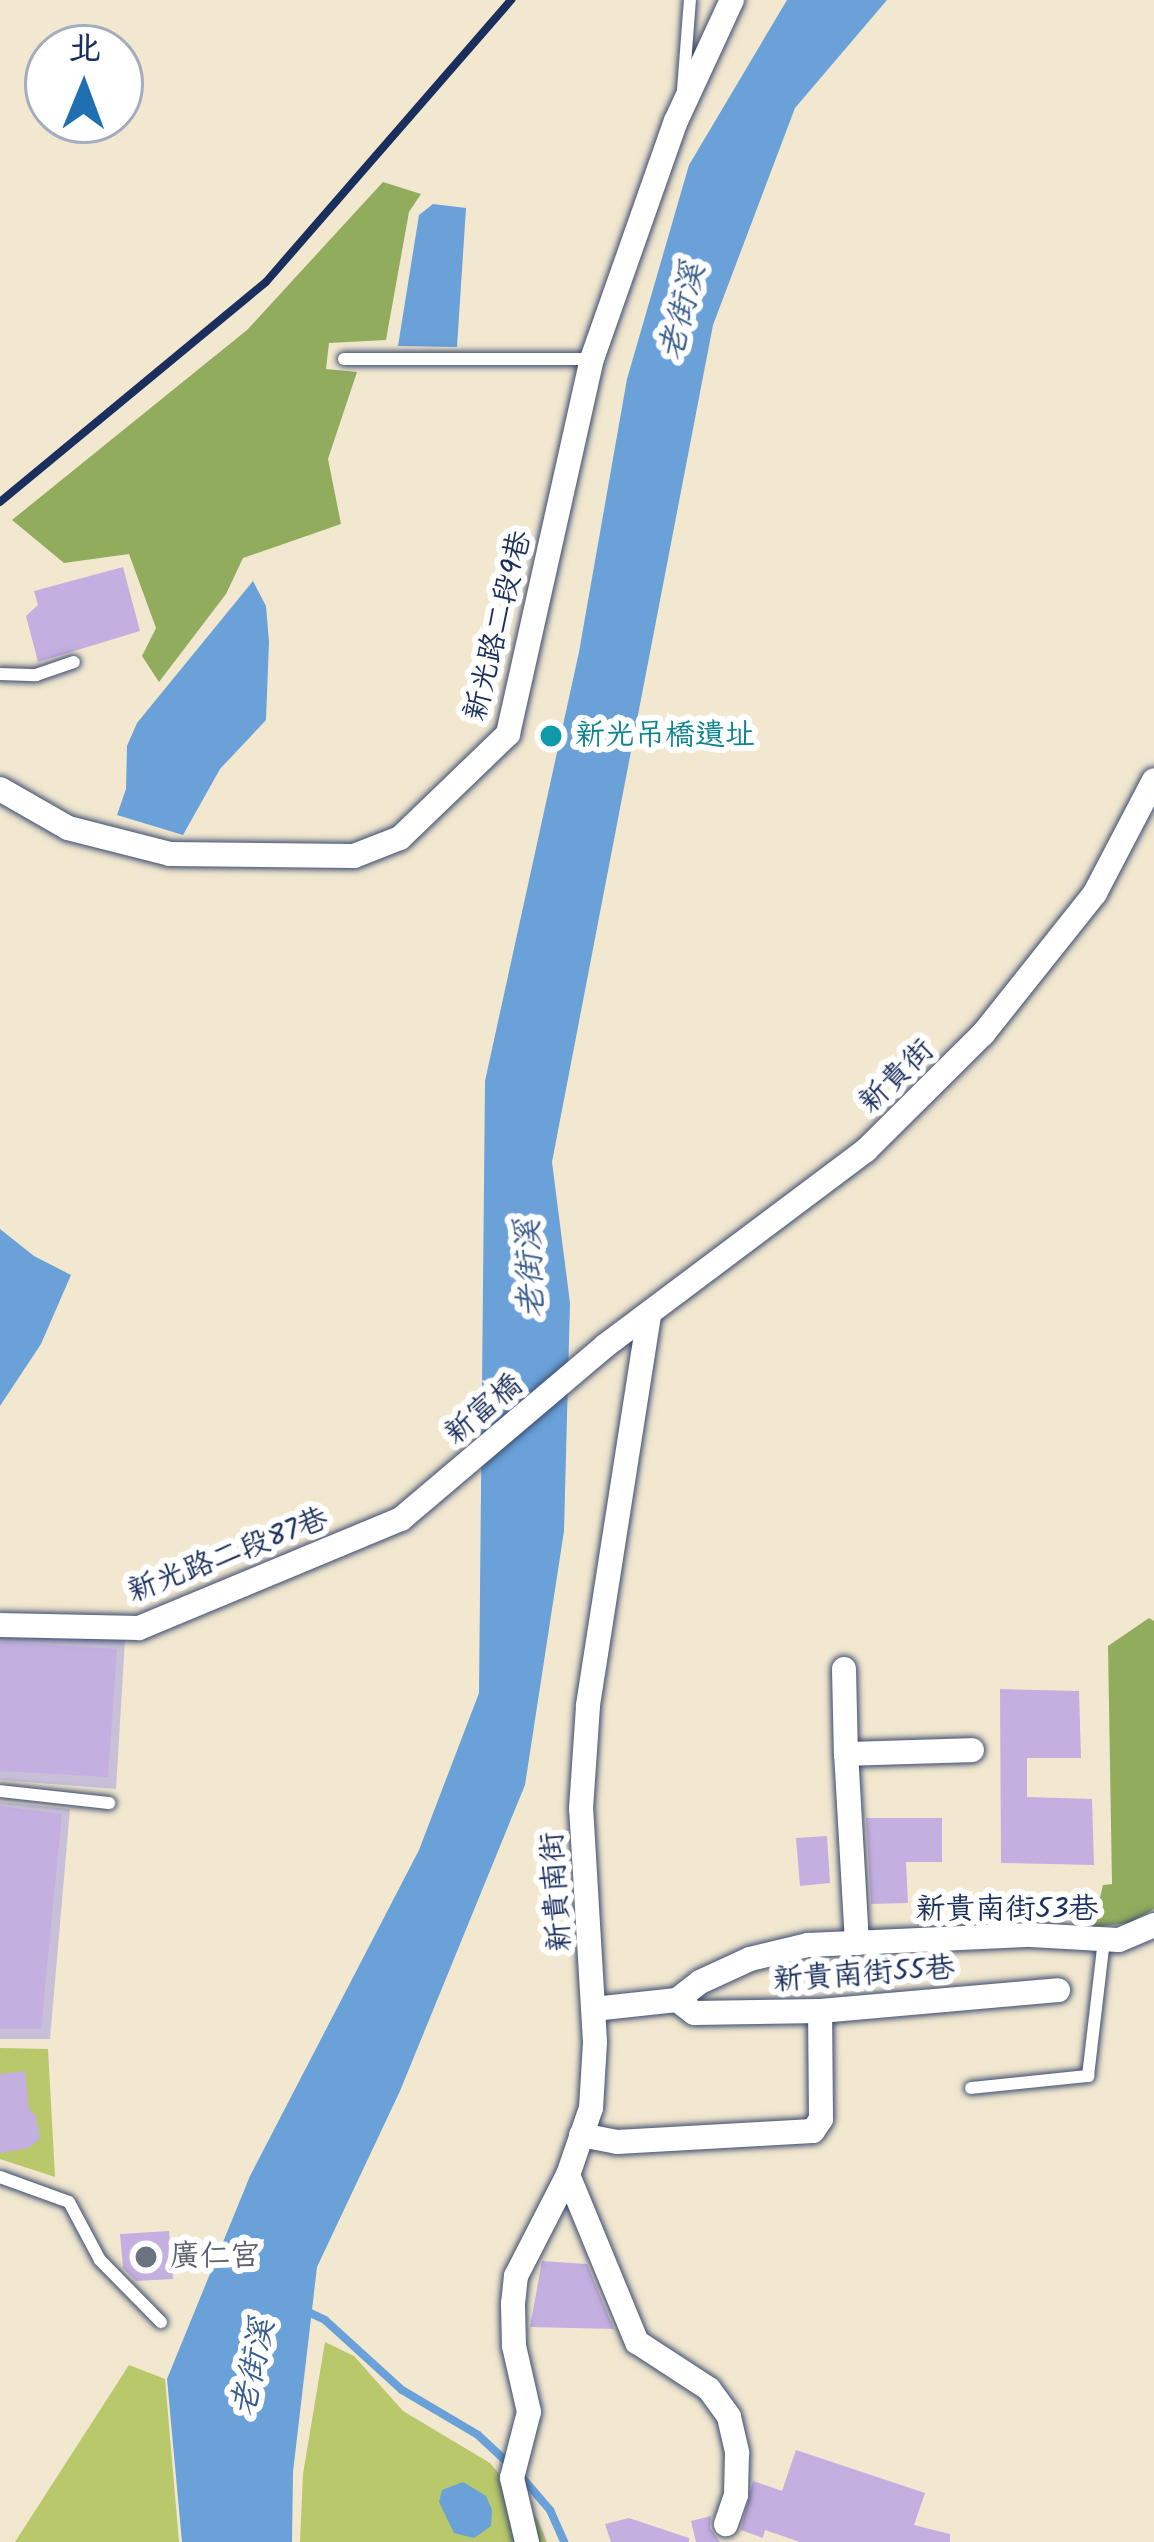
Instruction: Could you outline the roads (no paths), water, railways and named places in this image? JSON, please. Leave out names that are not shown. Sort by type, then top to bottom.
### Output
[{"type":"street","name":"新光路二段9巷","points":[[0,789],[68,828],[170,854],[354,856],[400,838],[508,734],[592,359],[684,103],[732,0]]},
{"type":"street","name":"新貴街","points":[[605,1346],[866,1150],[983,1034],[1095,893],[1145,820],[1154,780]]},
{"type":"street","name":"新貴南街","points":[[527,2542],[512,2478],[529,2412],[514,2346],[516,2276],[568,2175],[591,2108],[594,2009],[581,1809],[588,1705],[649,1313]]},
{"type":"street","name":"新富橋","points":[[401,1519],[605,1346]]},
{"type":"street","name":"新光路二段87巷","points":[[0,1625],[139,1628],[401,1519]]},
{"type":"street","points":[[844,1669],[856,1943]]},
{"type":"street","points":[[847,1754],[972,1750]]},
{"type":"street","name":"新貴南街53巷","points":[[594,2009],[677,2000],[750,1958],[808,1945],[1030,1935],[1119,1940],[1154,1924]]},
{"type":"street","name":"新貴南街55巷","points":[[677,2000],[694,2013],[820,2011],[1058,1990]]},
{"type":"street","points":[[581,2135],[617,2142],[813,2131],[821,2119],[820,2011]]},
{"type":"street","points":[[568,2175],[637,2342],[709,2389],[729,2416],[737,2453],[736,2495],[726,2524]]},
{"type":"lane","points":[[684,103],[682,53],[689,0]]},
{"type":"lane","points":[[344,358],[592,359]]},
{"type":"lane","points":[[0,674],[36,675],[74,662]]},
{"type":"lane","points":[[0,1791],[109,1802]]},
{"type":"lane","points":[[971,2088],[1088,2076],[1105,1939]]},
{"type":"lane","points":[[0,2176],[69,2202],[100,2260],[160,2322]]},
{"type":"water","name":"老街溪","points":[[787,0],[887,0],[795,108],[713,325],[552,1162],[570,1303],[564,1531],[525,1785],[400,2091],[317,2267],[293,2472],[292,2542],[182,2542],[167,2379],[250,2176],[419,1850],[479,1693],[485,1081],[579,652],[627,379],[689,165]]},
{"type":"water","points":[[433,204],[466,208],[457,347],[398,346],[419,215]]},
{"type":"water","points":[[253,581],[266,606],[266,720],[220,769],[183,835],[117,815],[126,789],[127,746],[137,723]]},
{"type":"water","points":[[0,1229],[34,1256],[71,1275],[41,1344],[0,1406]]},
{"type":"water","points":[[463,2482],[486,2496],[492,2510],[491,2526],[474,2538],[454,2533],[439,2502],[442,2490]]},
{"type":"waterway","points":[[306,2311],[325,2320],[402,2390],[478,2435],[508,2463]]},
{"type":"waterway","points":[[519,2474],[550,2510],[564,2542]]},
{"type":"railway","points":[[0,502],[266,282],[511,0]]},
{"type":"place","name":"新光吊橋遺址","points":[[551,736]]},
{"type":"place","name":"廣仁宮","points":[[146,2257]]}]
